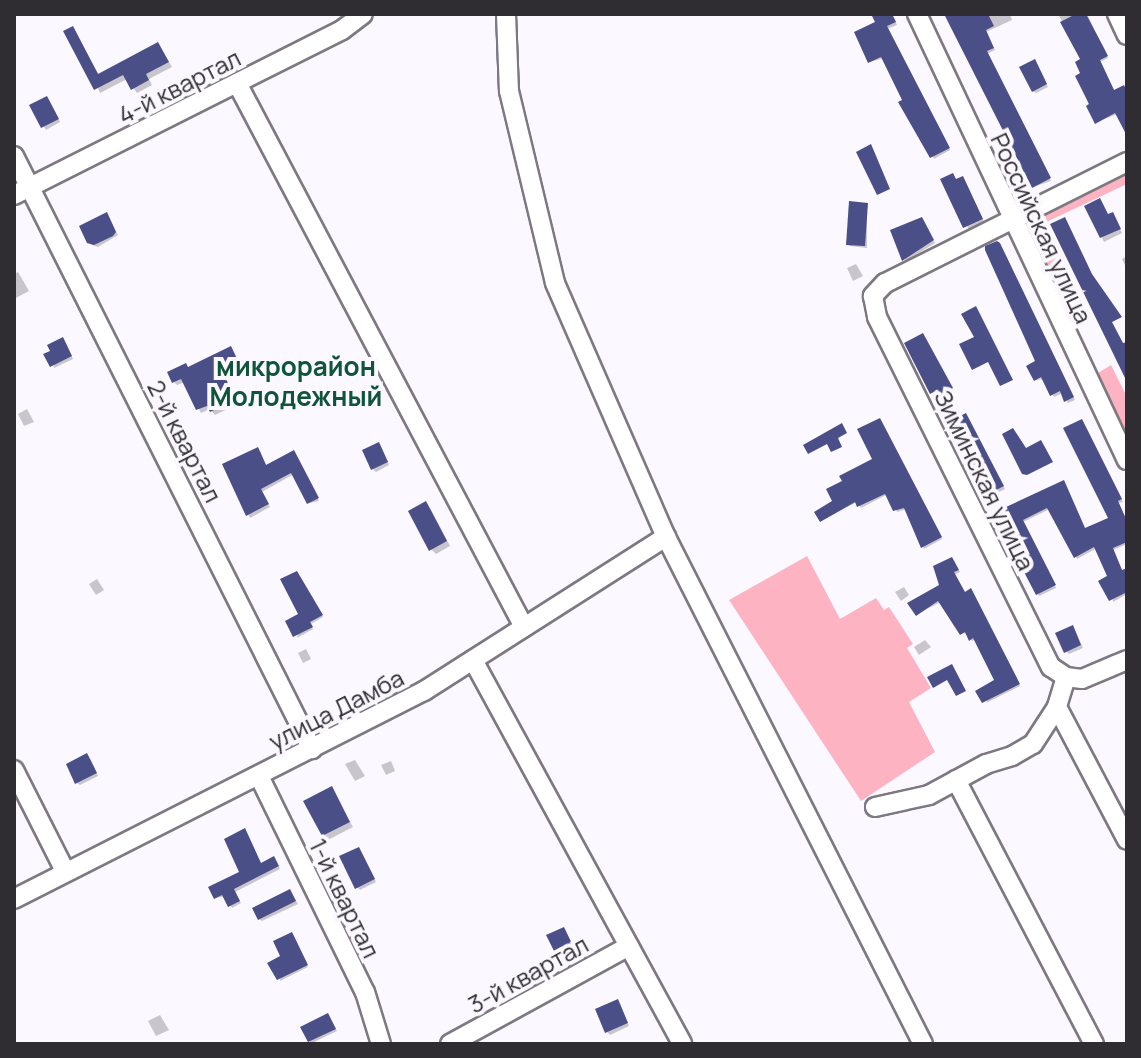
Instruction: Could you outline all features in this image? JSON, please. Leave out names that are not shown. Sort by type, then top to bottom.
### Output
[{"type":"street","name":"4-й квартал","points":[[22,192],[342,30],[363,14]]},
{"type":"street","points":[[506,14],[509,91],[555,283],[666,537],[923,1044]]},
{"type":"street","name":"Российская улица","points":[[917,14],[1011,220],[1127,460]]},
{"type":"street","points":[[1117,14],[1127,35]]},
{"type":"street","points":[[237,83],[524,627]]},
{"type":"street","name":"2-й квартал","points":[[14,156],[22,192],[312,749]]},
{"type":"street","points":[[1011,220],[1127,162]]},
{"type":"street","name":"Зиминская улица","points":[[1011,220],[885,283],[873,296],[877,317],[1051,667],[1066,677]]},
{"type":"street","name":"улица Дамба","points":[[14,899],[424,691],[666,537]]},
{"type":"street","points":[[473,660],[682,1044]]},
{"type":"street","points":[[875,807],[929,795],[1033,744],[1057,707],[1066,677],[1082,679],[1127,660]]},
{"type":"street","points":[[1057,707],[1127,840]]},
{"type":"street","points":[[14,770],[65,871]]},
{"type":"street","name":"1-й квартал","points":[[259,776],[365,992],[381,1044]]},
{"type":"street","points":[[956,780],[1094,1044]]},
{"type":"street","name":"3-й квартал","points":[[450,1044],[629,946]]},
{"type":"shaded area","points":[[1127,172],[1127,184],[1040,225],[1058,262],[1044,270],[1026,225],[1030,220]]},
{"type":"shaded area","points":[[1111,365],[1127,397],[1127,436],[1098,373]]},
{"type":"shaded area","points":[[807,556],[840,619],[876,598],[884,610],[889,607],[913,644],[907,648],[931,688],[909,702],[935,752],[861,801],[729,600]]},
{"type":"building","points":[[871,14],[892,14],[896,22],[887,26],[950,148],[930,158],[898,102],[902,100],[881,57],[868,63],[854,32],[875,22]]},
{"type":"building","points":[[944,14],[988,14],[994,26],[986,30],[994,48],[987,51],[1051,178],[1032,188]]},
{"type":"building","points":[[1076,14],[1086,14],[1108,56],[1100,60],[1114,90],[1124,85],[1127,92],[1127,136],[1115,113],[1095,124],[1086,106],[1089,104],[1075,76],[1080,73],[1075,62],[1080,59],[1060,22]]},
{"type":"building","points":[[73,26],[98,74],[158,42],[169,62],[146,74],[149,80],[131,90],[123,75],[94,90],[63,31]]},
{"type":"building","points":[[1035,59],[1047,84],[1032,92],[1019,67]]},
{"type":"building","points":[[47,96],[59,119],[41,128],[29,105]]},
{"type":"building","points":[[871,144],[890,189],[877,195],[856,152]]},
{"type":"building","points":[[953,173],[956,179],[963,176],[983,219],[963,228],[940,179]]},
{"type":"building","points":[[1100,198],[1108,214],[1113,212],[1121,229],[1100,238],[1084,206]]},
{"type":"building","points":[[849,201],[868,203],[865,246],[846,245]]},
{"type":"building","points":[[107,212],[116,232],[94,245],[87,243],[79,226]]},
{"type":"building","points":[[922,217],[934,240],[902,261],[890,230]]},
{"type":"building","points":[[1065,217],[1092,274],[1122,317],[1112,322],[1123,343],[1127,342],[1127,382],[1050,224]]},
{"type":"building","points":[[997,241],[1074,397],[1064,402],[1060,391],[1050,396],[1041,377],[1034,381],[1026,366],[1035,361],[985,250],[985,246]]},
{"type":"building","points":[[976,306],[1013,380],[1000,386],[988,362],[972,370],[959,344],[974,337],[961,314]]},
{"type":"building","points":[[923,333],[953,388],[940,395],[937,390],[930,394],[904,343]]},
{"type":"building","points":[[63,337],[72,356],[50,367],[43,354],[50,351],[47,345]]},
{"type":"building","points":[[231,346],[240,365],[223,373],[236,400],[210,412],[207,406],[196,410],[181,379],[172,383],[167,372],[186,363],[188,367]]},
{"type":"building","points":[[966,413],[1004,486],[984,496],[944,424]]},
{"type":"building","points":[[880,418],[942,537],[921,548],[904,508],[893,511],[885,494],[857,507],[855,502],[820,522],[814,512],[832,501],[826,489],[842,481],[839,476],[872,459],[857,429]]},
{"type":"building","points":[[1082,419],[1122,499],[1118,501],[1127,521],[1127,542],[1113,548],[1122,570],[1127,568],[1127,592],[1109,601],[1098,581],[1107,576],[1094,547],[1074,558],[1047,508],[1023,520],[1056,585],[1036,595],[993,513],[1064,480],[1085,528],[1108,518],[1063,428]]},
{"type":"building","points":[[842,423],[847,433],[838,438],[842,447],[831,452],[827,444],[808,454],[803,445]]},
{"type":"building","points":[[1013,428],[1026,448],[1041,440],[1053,462],[1027,475],[1022,474],[1002,434]]},
{"type":"building","points":[[379,442],[388,462],[371,470],[362,450]]},
{"type":"building","points":[[258,447],[266,465],[294,450],[319,498],[307,504],[291,473],[261,489],[269,504],[246,516],[222,464]]},
{"type":"building","points":[[426,501],[447,541],[429,551],[408,511]]},
{"type":"building","points":[[952,557],[959,570],[954,572],[965,592],[971,588],[1020,684],[982,703],[975,691],[994,680],[973,638],[969,641],[965,632],[960,635],[938,601],[916,616],[907,603],[939,585],[933,566]]},
{"type":"building","points":[[297,571],[323,615],[310,622],[313,627],[293,637],[285,621],[298,614],[280,579]]},
{"type":"building","points":[[1073,625],[1081,645],[1064,653],[1055,633]]},
{"type":"building","points":[[952,664],[966,691],[956,696],[947,680],[933,688],[927,677]]},
{"type":"building","points":[[87,753],[97,773],[75,784],[66,764]]},
{"type":"building","points":[[332,786],[350,822],[322,836],[303,801]]},
{"type":"building","points":[[245,828],[261,863],[274,856],[279,866],[234,889],[240,901],[228,907],[222,895],[214,899],[208,887],[239,872],[224,839]]},
{"type":"building","points":[[359,847],[375,879],[355,889],[339,856]]},
{"type":"building","points":[[290,889],[296,901],[258,920],[252,908]]},
{"type":"building","points":[[564,927],[573,946],[556,955],[546,935]]},
{"type":"building","points":[[292,932],[308,965],[277,980],[267,963],[280,956],[273,941]]},
{"type":"building","points":[[618,999],[628,1023],[605,1033],[595,1009]]},
{"type":"building","points":[[328,1013],[336,1029],[308,1042],[300,1027]]},
{"type":"district","name":"микрорайон Молодежный","points":[[296,382]]}]
